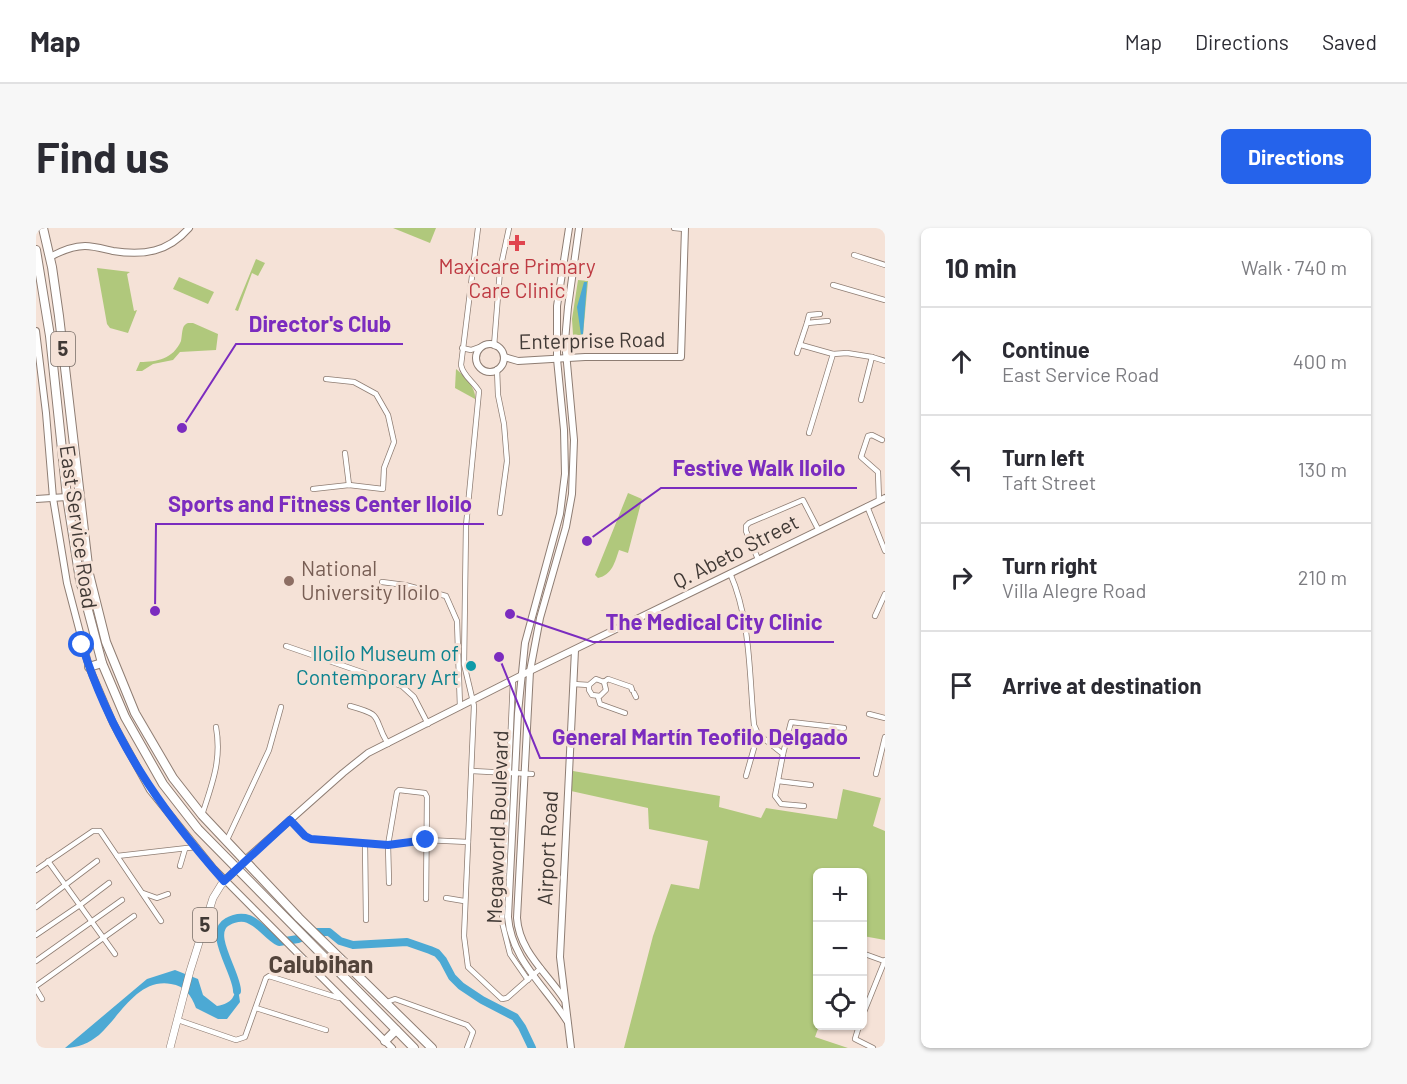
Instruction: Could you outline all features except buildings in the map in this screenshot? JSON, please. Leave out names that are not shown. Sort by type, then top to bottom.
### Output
[{"type":"highway","name":"5","points":[[43,228],[59,316],[89,574],[106,642],[130,703],[173,778],[202,815],[244,861]]},
{"type":"highway","name":"5","points":[[36,250],[40,304],[80,580],[102,663],[132,731],[163,784],[198,829],[236,868]]},
{"type":"highway","points":[[89,667],[102,663]]},
{"type":"highway","points":[[132,731],[142,726]]},
{"type":"highway","points":[[244,861],[298,918],[432,1048]]},
{"type":"highway","points":[[236,868],[414,1048]]},
{"type":"highway","points":[[345,977],[353,969]]},
{"type":"highway","points":[[385,1041],[396,1030]]},
{"type":"main road","points":[[50,257],[60,251],[87,246],[128,252],[165,248],[178,240],[189,228]]},
{"type":"main road","name":"Megaworld Boulevard","points":[[567,1021],[531,978],[513,942],[508,917],[513,800],[511,773],[516,751],[525,643],[564,491],[566,451],[556,341],[557,306],[569,228]]},
{"type":"main road","name":"Megaworld Boulevard","points":[[564,999],[527,949],[519,932],[517,918],[523,800],[528,774],[526,751],[530,671],[534,645],[566,526],[572,494],[574,448],[565,341],[579,228]]},
{"type":"main road","name":"Enterprise Road","points":[[504,357],[501,367],[486,371],[479,366],[477,354],[482,346],[490,344],[498,347],[504,357],[518,361],[681,357],[685,229]]},
{"type":"main road","name":"East Service Road","points":[[36,331],[54,498],[69,593],[89,667],[113,723],[142,777],[171,817],[224,881],[275,928],[392,1048]]},
{"type":"main road","points":[[556,341],[561,345],[565,341]]},
{"type":"main road","points":[[560,383],[563,377],[568,382]]},
{"type":"main road","points":[[36,499],[68,496]]},
{"type":"main road","name":"Q. Abeto Street","points":[[244,861],[343,772],[368,753],[882,499]]},
{"type":"main road","points":[[525,643],[528,648],[534,645]]},
{"type":"main road","name":"Airport Road","points":[[571,1048],[560,957],[575,650]]},
{"type":"main road","points":[[519,698],[524,693],[528,698]]},
{"type":"main road","points":[[516,751],[521,757],[526,751]]},
{"type":"main road","points":[[513,800],[518,794],[523,800]]},
{"type":"main road","name":"5","points":[[170,1048],[190,971],[213,898],[224,881],[244,861]]},
{"type":"main road","points":[[518,954],[525,957],[527,949]]},
{"type":"street","points":[[478,228],[461,365],[463,373],[479,391],[466,526],[464,664],[474,700],[464,901],[466,963],[470,971],[502,999],[505,999],[541,968]]},
{"type":"street","points":[[498,347],[494,346],[500,270],[509,228]]},
{"type":"street","points":[[674,228],[685,229]]},
{"type":"street","points":[[854,255],[885,265]]},
{"type":"street","points":[[833,285],[885,300]]},
{"type":"street","points":[[797,353],[809,315],[820,314]]},
{"type":"street","points":[[807,323],[828,321]]},
{"type":"street","points":[[801,345],[833,354],[847,353],[885,361]]},
{"type":"street","points":[[462,348],[471,350],[482,346]]},
{"type":"street","points":[[808,433],[833,354]]},
{"type":"street","points":[[861,400],[872,357]]},
{"type":"street","points":[[497,369],[498,395],[504,424],[507,461],[500,513]]},
{"type":"street","points":[[313,489],[349,485],[383,489],[384,468],[394,442],[388,415],[376,393],[354,382],[326,379]]},
{"type":"street","points":[[882,440],[872,435],[868,436],[861,457],[878,472],[882,499]]},
{"type":"street","points":[[345,453],[349,485]]},
{"type":"street","points":[[758,559],[746,531],[749,523],[803,500],[818,529]]},
{"type":"street","points":[[867,507],[885,551]]},
{"type":"street","points":[[729,573],[741,608],[748,642],[753,725],[758,734],[783,754]]},
{"type":"street","points":[[382,582],[405,585],[446,596],[457,621],[460,707]]},
{"type":"street","points":[[875,616],[885,594]]},
{"type":"street","points":[[286,646],[402,686],[414,697],[428,724]]},
{"type":"street","points":[[573,684],[589,685],[596,679],[604,682],[608,679],[631,687],[634,694]]},
{"type":"street","points":[[513,680],[511,773],[502,922],[510,954],[531,978]]},
{"type":"street","points":[[597,697],[605,693],[604,682]]},
{"type":"street","points":[[589,685],[590,693],[597,697],[600,704],[625,713]]},
{"type":"street","points":[[350,706],[376,715],[388,744]]},
{"type":"street","points":[[226,842],[269,750],[281,707]]},
{"type":"street","points":[[869,714],[885,718]]},
{"type":"street","points":[[804,806],[785,805],[775,796],[791,722],[844,728]]},
{"type":"street","points":[[202,815],[218,762],[219,745],[216,727]]},
{"type":"street","points":[[746,776],[758,734]]},
{"type":"street","points":[[876,774],[885,737]]},
{"type":"street","points":[[472,771],[528,774]]},
{"type":"street","points":[[778,781],[811,785]]},
{"type":"street","points":[[389,883],[388,845],[397,794],[399,790],[427,795],[426,899]]},
{"type":"street","points":[[290,820],[308,838],[388,845],[426,840],[468,842]]},
{"type":"street","points":[[36,870],[93,831],[100,831],[161,921]]},
{"type":"street","points":[[365,843],[366,920]]},
{"type":"street","points":[[117,856],[196,847]]},
{"type":"street","points":[[180,866],[184,849]]},
{"type":"street","points":[[48,861],[115,954]]},
{"type":"street","points":[[36,907],[97,861]]},
{"type":"street","points":[[36,935],[109,883]]},
{"type":"street","points":[[143,893],[157,898],[168,894]]},
{"type":"street","points":[[446,898],[464,901]]},
{"type":"street","points":[[36,961],[122,900]]},
{"type":"street","points":[[42,999],[36,988],[134,916]]},
{"type":"street","points":[[867,955],[885,961],[867,1005]]},
{"type":"street","points":[[178,1020],[239,1040],[245,1037],[266,978],[269,976],[339,998],[342,995]]},
{"type":"street","points":[[387,1002],[395,999],[467,1025],[473,1032],[467,1048]]},
{"type":"street","points":[[256,1008],[326,1030]]},
{"type":"street","points":[[858,1030],[855,1039],[873,1048]]},
{"type":"green space","points":[[393,228],[436,228],[430,243]]},
{"type":"green space","points":[[256,259],[265,263],[258,276],[252,273],[238,311],[235,310]]},
{"type":"green space","points":[[97,268],[130,272],[127,274],[134,311],[137,310],[128,333],[110,328],[107,324]]},
{"type":"green space","points":[[179,277],[214,292],[208,304],[173,289]]},
{"type":"green space","points":[[578,280],[588,281],[583,335],[573,335],[572,319]]},
{"type":"green space","points":[[187,323],[193,323],[218,334],[216,350],[180,352],[173,360],[153,364],[142,371],[136,371],[140,362],[158,360],[174,352],[181,341],[184,326]]},
{"type":"green space","points":[[456,369],[472,386],[475,399],[455,388]]},
{"type":"green space","points":[[628,493],[642,499],[628,553],[619,550],[610,571],[598,578],[595,575]]},
{"type":"green space","points":[[573,771],[720,796],[719,807],[761,818],[766,808],[837,819],[843,789],[881,798],[873,826],[885,831],[885,940],[867,937],[867,868],[813,868],[813,1030],[818,1030],[815,1037],[848,1048],[624,1048],[653,936],[671,884],[699,889],[708,841],[649,829],[648,808],[571,791]]},
{"type":"water","points":[[584,282],[587,282],[583,334],[581,335],[577,307]]},
{"type":"water","points":[[175,970],[198,979],[203,995],[217,1006],[230,1001],[237,981],[240,1002],[227,1019],[218,1019],[196,1008],[190,995],[184,989],[171,984],[159,984],[139,992],[95,1038],[79,1046],[65,1048],[147,979]]},
{"type":"waterway","points":[[237,991],[220,935],[222,927],[233,919],[250,920],[279,942],[298,939],[316,932],[329,932],[340,941],[353,945],[407,942],[437,953],[452,977],[461,986],[515,1017],[532,1048]]},
{"type":"place","name":"Maxicare Primary Care Clinic","points":[[517,243]]},
{"type":"place","name":"Director's Club","points":[[182,428]]},
{"type":"place","name":"Festive Walk Iloilo","points":[[587,541]]},
{"type":"place","name":"National University Iloilo","points":[[289,581]]},
{"type":"place","name":"Sports and Fitness Center Iloilo","points":[[155,611]]},
{"type":"place","name":"The Medical City Clinic","points":[[510,614]]},
{"type":"place","name":"General Martín Teofilo Delgado","points":[[499,657]]},
{"type":"place","name":"Iloilo Museum of Contemporary Art","points":[[471,666]]},
{"type":"district","name":"Calubihan","points":[[321,965]]},
{"type":"route","points":[[82,645],[113,723],[142,777],[182,831],[224,881],[290,820],[305,836],[311,839],[388,845],[426,840]]}]
